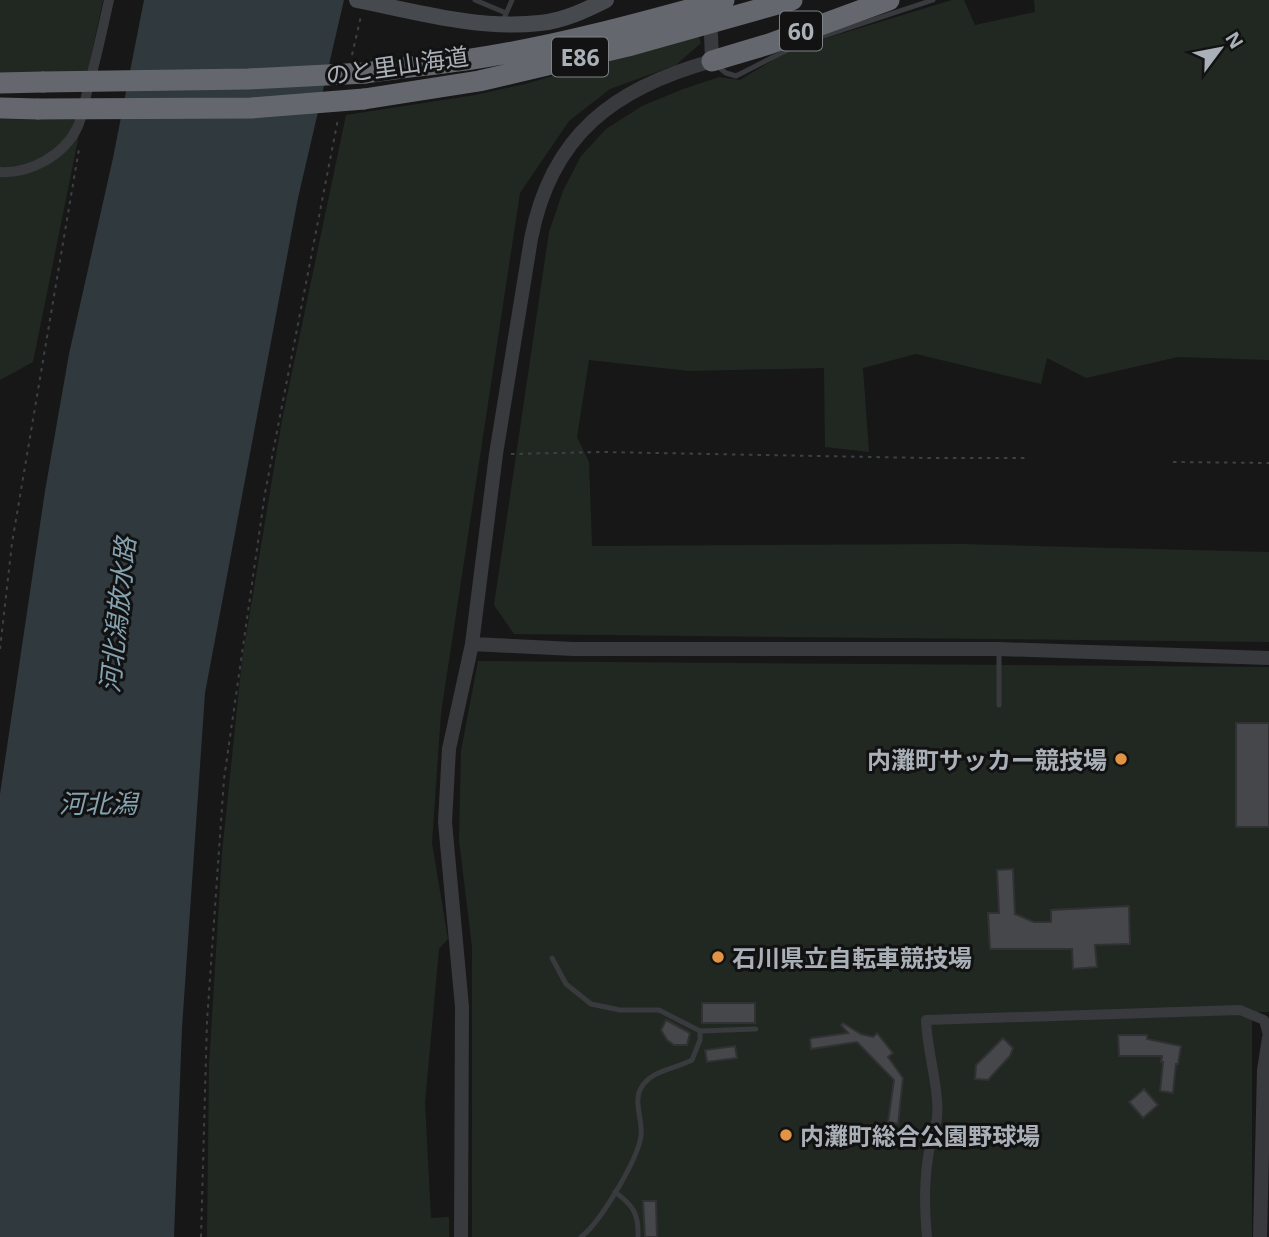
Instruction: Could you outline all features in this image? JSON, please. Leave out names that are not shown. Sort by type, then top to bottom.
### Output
[{"type":"highway","name":"のと里山海道","points":[[0,83],[248,79],[365,73],[474,58],[561,41],[724,0]]},
{"type":"highway","name":"のと里山海道","points":[[0,108],[251,108],[364,99],[492,78],[632,45],[792,0]]},
{"type":"highway","name":"60","points":[[712,61],[769,44],[889,0]]},
{"type":"main road","points":[[362,0],[470,22],[504,19],[542,23],[566,17],[606,0]]},
{"type":"street","points":[[0,172],[21,171],[38,164],[67,142],[78,127],[109,0]]},
{"type":"street","points":[[461,1237],[462,1007],[445,822],[449,749],[472,644],[496,454],[536,212],[545,186],[560,157],[597,117],[623,97],[649,84],[712,61],[711,34]]},
{"type":"street","points":[[472,644],[573,649],[999,649],[1269,658]]},
{"type":"street","points":[[927,1237],[923,1193],[930,1142],[937,1117],[926,1020],[1240,1010],[1264,1020],[1269,1038],[1264,1070],[1260,1237]]},
{"type":"lane","points":[[475,0],[504,19],[512,0]]},
{"type":"lane","points":[[712,61],[726,73],[736,76],[797,45],[933,0]]},
{"type":"lane","points":[[999,649],[999,705]]},
{"type":"lane","points":[[552,958],[566,984],[591,1004],[620,1010],[659,1010],[700,1031],[756,1029]]},
{"type":"lane","points":[[581,1237],[593,1225],[628,1171],[641,1139],[642,1123],[638,1102],[641,1087],[655,1073],[692,1060],[700,1031]]},
{"type":"lane","points":[[615,1192],[631,1204],[638,1226],[638,1237]]},
{"type":"path","points":[[352,54],[362,0]]},
{"type":"path","points":[[201,1237],[206,1021],[224,779],[265,493],[337,120]]},
{"type":"path","points":[[0,649],[12,543],[80,143],[78,127]]},
{"type":"path","points":[[496,454],[602,452],[1025,458]]},
{"type":"path","points":[[1173,462],[1269,463]]},
{"type":"shaded area","points":[[0,0],[103,0],[84,89],[0,89]]},
{"type":"shaded area","points":[[952,0],[964,0],[975,25],[1035,12],[1034,0],[1269,0],[1269,360],[1178,357],[1086,378],[1047,358],[1041,384],[916,354],[863,368],[869,452],[825,447],[824,368],[689,371],[589,360],[577,437],[589,462],[592,546],[962,544],[1269,552],[1269,642],[514,634],[494,605],[549,232],[563,191],[581,156],[606,129],[642,106],[719,77],[740,80],[791,49]]},
{"type":"shaded area","points":[[699,37],[701,43],[676,65],[610,89],[569,121],[520,193],[441,713],[432,843],[448,939],[439,949],[425,1103],[431,1218],[449,1217],[449,1237],[207,1237],[209,1066],[222,853],[242,660],[282,420],[346,115],[475,95],[525,84],[686,38]]},
{"type":"shaded area","points":[[0,119],[82,120],[33,362],[0,380]]},
{"type":"shaded area","points":[[478,661],[1269,667],[1269,1012],[1252,1012],[1252,1237],[472,1237],[472,947],[459,840],[461,751]]},
{"type":"water","name":"河北潟","points":[[144,0],[344,0],[298,198],[205,693],[182,1028],[174,1237],[0,1237],[0,794],[45,491],[69,354],[113,158]]},
{"type":"building","points":[[1236,723],[1269,723],[1269,827],[1236,827]]},
{"type":"building","points":[[1013,869],[1015,914],[1034,922],[1051,922],[1051,910],[1129,906],[1130,944],[1095,945],[1097,967],[1073,969],[1072,949],[990,949],[988,913],[999,913],[997,870]]},
{"type":"building","points":[[702,1003],[755,1003],[755,1023],[702,1023]]},
{"type":"building","points":[[666,1020],[690,1033],[687,1045],[674,1045],[667,1040],[661,1030]]},
{"type":"building","points":[[843,1023],[861,1034],[873,1037],[877,1033],[893,1053],[888,1057],[903,1078],[898,1124],[888,1122],[894,1080],[857,1042],[811,1049],[812,1038],[848,1033],[841,1025]]},
{"type":"building","points":[[1118,1035],[1147,1035],[1147,1039],[1181,1046],[1173,1093],[1160,1091],[1162,1056],[1119,1056]]},
{"type":"building","points":[[1003,1038],[1013,1048],[1010,1056],[988,1080],[975,1079],[976,1065]]},
{"type":"building","points":[[735,1046],[737,1058],[707,1062],[705,1050]]},
{"type":"building","points":[[1144,1089],[1158,1105],[1143,1118],[1129,1102]]},
{"type":"building","points":[[643,1201],[656,1201],[657,1237],[645,1237]]},
{"type":"place","name":"内灘町サッカー競技場","points":[[1121,759]]},
{"type":"place","name":"石川県立自転車競技場","points":[[718,957]]},
{"type":"place","name":"内灘町総合公園野球場","points":[[786,1135]]},
{"type":"water label","name":"河北潟放水路","points":[[117,615]]}]
